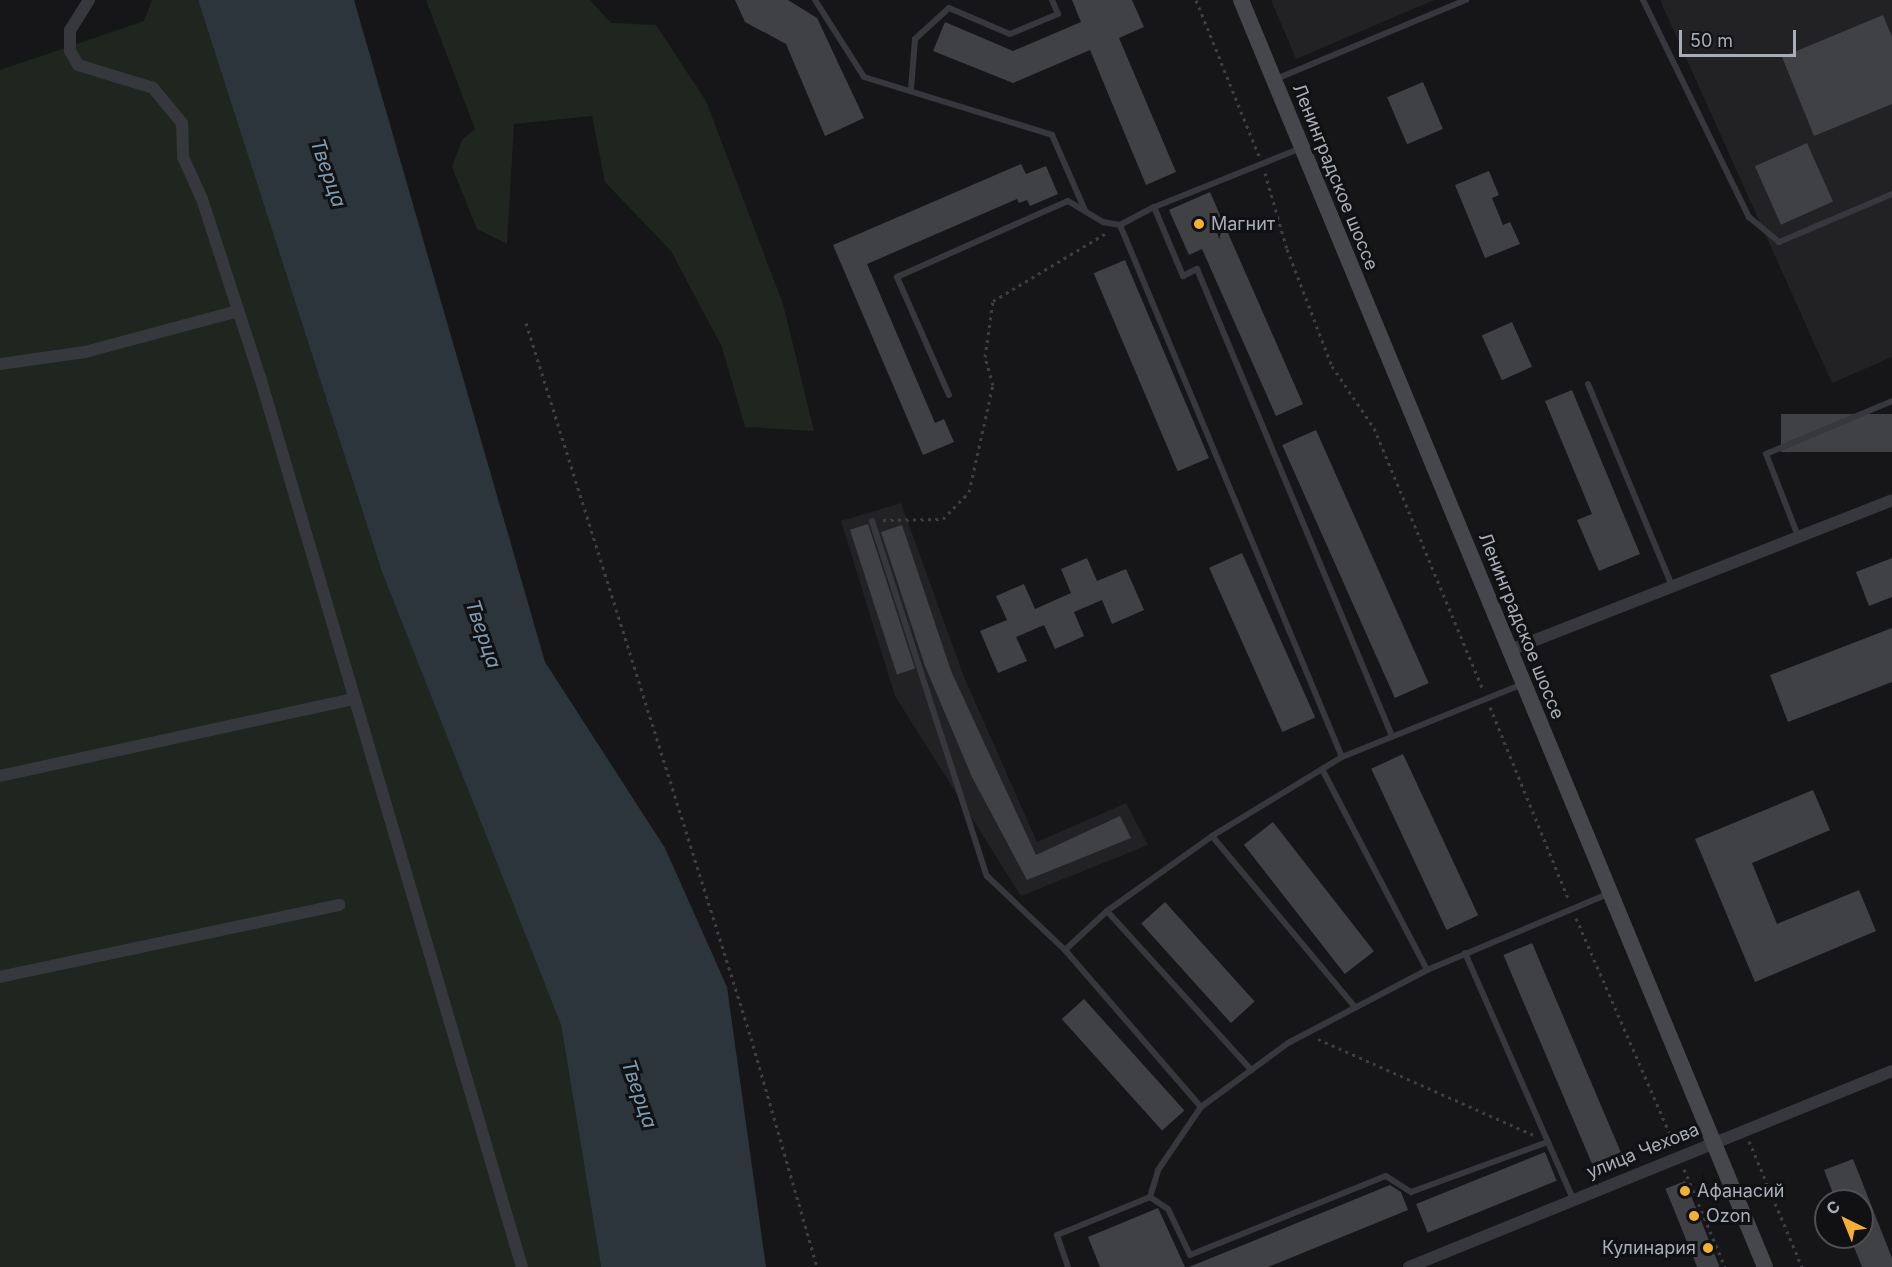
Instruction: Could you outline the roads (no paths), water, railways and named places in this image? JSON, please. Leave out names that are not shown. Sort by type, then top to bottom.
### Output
[{"type":"main road","name":"Ленинградское шоссе","points":[[1241,0],[1765,1267]]},
{"type":"street","points":[[89,0],[70,30],[70,51],[78,65],[153,88],[182,123],[183,157],[202,199],[238,311],[522,1267]]},
{"type":"street","points":[[0,364],[85,352],[238,311]]},
{"type":"street","points":[[1510,650],[1892,500]]},
{"type":"street","points":[[0,776],[353,699]]},
{"type":"street","points":[[0,977],[339,905]]},
{"type":"street","name":"улица Чехова","points":[[1409,1267],[1892,1071]]},
{"type":"lane","points":[[815,0],[864,77],[911,89],[1052,135],[1085,210]]},
{"type":"lane","points":[[911,89],[915,39],[949,8],[1010,34],[1058,14],[1052,0]]},
{"type":"lane","points":[[1274,80],[1466,0]]},
{"type":"lane","points":[[1643,0],[1749,217],[1779,242],[1892,194]]},
{"type":"lane","points":[[949,394],[897,277],[1068,201],[1103,222],[1120,225],[1154,207],[1302,148]]},
{"type":"lane","points":[[1154,207],[1183,276],[1197,269],[1392,736]]},
{"type":"lane","points":[[1120,225],[1342,757]]},
{"type":"lane","points":[[1588,384],[1672,586]]},
{"type":"lane","points":[[1798,537],[1766,454],[1892,401]]},
{"type":"lane","points":[[872,521],[987,876],[1065,950],[1201,1107]]},
{"type":"lane","points":[[1065,950],[1107,911],[1212,836],[1342,757],[1524,684]]},
{"type":"lane","points":[[1322,770],[1427,970]]},
{"type":"lane","points":[[1212,836],[1355,1007]]},
{"type":"lane","points":[[1150,1197],[1158,1170],[1201,1107],[1305,1033],[1427,970],[1610,893]]},
{"type":"lane","points":[[1107,911],[1251,1070]]},
{"type":"lane","points":[[1465,953],[1573,1199]]},
{"type":"lane","points":[[1150,1197],[1168,1209],[1190,1256],[1386,1176],[1411,1192],[1548,1142]]},
{"type":"lane","points":[[1068,1267],[1057,1235],[1150,1197]]},
{"type":"water","name":"Тверца","points":[[198,0],[354,0],[545,662],[665,848],[727,987],[766,1267],[601,1267],[561,1025],[382,572]]},
{"type":"place","name":"Магнит","points":[[1199,224]]},
{"type":"place","name":"Афанасий","points":[[1685,1191]]},
{"type":"place","name":"Ozon","points":[[1694,1216]]},
{"type":"place","name":"Кулинария","points":[[1708,1248]]}]
